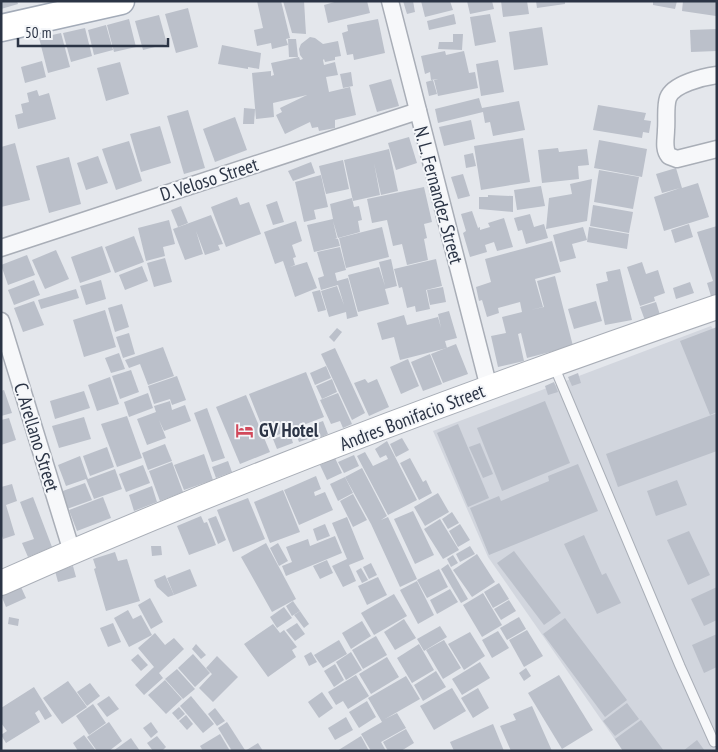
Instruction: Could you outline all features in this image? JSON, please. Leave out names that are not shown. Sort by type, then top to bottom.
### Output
[{"type":"main road","points":[[1,28],[122,1]]},
{"type":"street","name":"N. L. Fernandez Street","points":[[390,1],[489,388]]},
{"type":"street","points":[[717,75],[703,77],[680,86],[671,93],[668,103],[665,149],[669,156],[677,159],[717,149]]},
{"type":"street","name":"D. Veloso Street","points":[[1,248],[418,111]]},
{"type":"street","name":"Andres Bonifacio Street","points":[[1,583],[72,552],[410,416],[553,363],[717,307]]},
{"type":"street","name":"C. Arellano Street","points":[[1,322],[72,552]]},
{"type":"lane","points":[[553,363],[714,742]]},
{"type":"shaded area","points":[[711,326],[717,335],[717,751],[623,751],[488,557],[433,431]]},
{"type":"building","points":[[1,1],[17,1],[18,4],[1,9]]},
{"type":"building","points":[[257,1],[281,1],[290,38],[286,39],[288,45],[272,49],[271,43],[257,46],[254,30],[263,28]]},
{"type":"building","points":[[283,1],[304,1],[306,34],[292,33]]},
{"type":"building","points":[[338,1],[367,1],[370,13],[328,23],[324,5]]},
{"type":"building","points":[[403,1],[413,1],[415,12],[407,14]]},
{"type":"building","points":[[421,1],[450,1],[453,10],[425,17]]},
{"type":"building","points":[[467,1],[492,1],[494,9],[470,14]]},
{"type":"building","points":[[501,1],[527,1],[529,14],[503,17]]},
{"type":"building","points":[[536,1],[565,1],[565,4],[537,8]]},
{"type":"building","points":[[653,1],[677,1],[675,9],[653,5]]},
{"type":"building","points":[[683,1],[717,1],[716,16],[682,11]]},
{"type":"building","points":[[188,8],[198,47],[176,53],[165,14]]},
{"type":"building","points":[[454,14],[456,24],[429,30],[427,21]]},
{"type":"building","points":[[490,14],[496,42],[475,46],[470,17]]},
{"type":"building","points":[[159,15],[167,44],[143,50],[135,21]]},
{"type":"building","points":[[129,19],[136,47],[114,52],[107,25]]},
{"type":"building","points":[[378,19],[385,53],[354,60],[353,54],[347,55],[342,33],[348,31],[347,25]]},
{"type":"building","points":[[106,25],[113,50],[94,55],[88,30]]},
{"type":"building","points":[[542,27],[548,65],[514,70],[509,32]]},
{"type":"building","points":[[85,28],[92,56],[71,62],[63,33]]},
{"type":"building","points":[[717,29],[717,51],[691,52],[690,30]]},
{"type":"building","points":[[61,33],[70,67],[48,73],[39,38]]},
{"type":"building","points":[[453,34],[463,34],[462,50],[438,49],[439,42],[453,42]]},
{"type":"building","points":[[310,37],[323,44],[338,41],[341,56],[335,57],[335,60],[325,62],[323,60],[324,65],[335,62],[338,75],[326,77],[329,92],[350,87],[356,115],[335,120],[335,128],[319,131],[318,127],[312,128],[310,122],[285,134],[276,115],[282,112],[280,108],[307,95],[273,103],[274,117],[256,119],[252,73],[271,71],[271,76],[274,75],[271,63],[299,57],[300,60],[303,59],[299,49],[301,44]]},
{"type":"building","points":[[288,39],[296,39],[298,57],[289,57]]},
{"type":"building","points":[[222,45],[261,53],[259,69],[218,64]]},
{"type":"building","points":[[445,51],[446,55],[464,51],[469,73],[475,72],[478,88],[438,96],[434,80],[438,79],[431,80],[430,72],[425,74],[421,56]]},
{"type":"building","points":[[498,60],[504,92],[481,96],[476,64]]},
{"type":"building","points":[[42,61],[46,77],[25,83],[21,67]]},
{"type":"building","points":[[120,62],[129,94],[106,101],[97,68]]},
{"type":"building","points":[[351,72],[353,86],[343,88],[340,74]]},
{"type":"building","points":[[391,79],[399,106],[377,112],[369,85]]},
{"type":"building","points":[[433,80],[437,94],[429,96],[426,82]]},
{"type":"building","points":[[37,90],[39,96],[49,93],[56,119],[18,129],[15,115],[23,113],[21,104],[29,102],[27,93]]},
{"type":"building","points":[[479,98],[482,108],[519,101],[525,130],[493,136],[490,122],[485,123],[483,112],[438,123],[435,109]]},
{"type":"building","points":[[598,105],[646,113],[644,120],[651,121],[649,133],[643,132],[642,138],[593,130]]},
{"type":"building","points":[[244,108],[255,109],[254,124],[243,124]]},
{"type":"building","points":[[188,110],[205,168],[184,174],[167,116]]},
{"type":"building","points":[[235,117],[247,150],[215,162],[203,129]]},
{"type":"building","points":[[471,120],[475,139],[444,146],[439,127]]},
{"type":"building","points":[[160,126],[171,163],[141,172],[130,134]]},
{"type":"building","points":[[409,137],[417,163],[396,170],[388,143]]},
{"type":"building","points":[[523,138],[530,182],[481,190],[474,146]]},
{"type":"building","points":[[599,140],[647,149],[642,177],[594,168]]},
{"type":"building","points":[[129,141],[142,181],[116,190],[102,149]]},
{"type":"building","points":[[15,143],[30,200],[1,207],[1,147]]},
{"type":"building","points":[[558,148],[559,152],[587,149],[589,165],[578,166],[579,179],[542,183],[538,150]]},
{"type":"building","points":[[389,149],[398,191],[381,195],[374,163],[380,195],[353,201],[344,160]]},
{"type":"building","points":[[473,153],[476,166],[466,168],[464,155]]},
{"type":"building","points":[[98,156],[108,183],[86,190],[77,163]]},
{"type":"building","points":[[69,157],[81,204],[49,213],[36,166]]},
{"type":"building","points":[[343,160],[349,189],[326,194],[319,166]]},
{"type":"building","points":[[311,162],[315,173],[293,181],[288,171]]},
{"type":"building","points":[[676,168],[682,188],[698,183],[709,217],[664,231],[654,197],[680,188],[662,193],[656,174]]},
{"type":"building","points":[[599,170],[639,177],[633,209],[594,202]]},
{"type":"building","points":[[463,174],[470,196],[458,199],[451,177]]},
{"type":"building","points":[[321,175],[328,207],[314,210],[316,219],[304,222],[295,182]]},
{"type":"building","points":[[592,179],[587,221],[546,229],[549,198],[572,194],[570,184]]},
{"type":"building","points":[[541,186],[545,206],[517,210],[514,190]]},
{"type":"building","points":[[424,187],[432,222],[424,224],[427,238],[424,239],[428,260],[407,265],[402,244],[393,246],[387,220],[372,223],[367,199]]},
{"type":"building","points":[[488,195],[513,196],[513,212],[479,209],[479,197],[488,197]]},
{"type":"building","points":[[237,197],[240,205],[249,202],[261,234],[226,247],[211,207]]},
{"type":"building","points":[[352,198],[354,207],[359,206],[362,220],[358,221],[360,232],[338,238],[333,221],[337,238],[335,238],[338,239],[340,246],[314,252],[307,225],[333,219],[330,204]]},
{"type":"building","points":[[277,201],[284,222],[273,225],[266,205]]},
{"type":"building","points":[[593,205],[633,212],[629,233],[590,226]]},
{"type":"building","points":[[181,206],[188,223],[178,227],[171,210]]},
{"type":"building","points":[[472,211],[480,230],[490,227],[488,223],[504,218],[513,247],[497,251],[494,242],[485,245],[487,252],[470,257],[463,233],[466,231],[461,214]]},
{"type":"building","points":[[530,214],[534,227],[544,224],[548,238],[526,244],[522,230],[518,231],[514,218]]},
{"type":"building","points":[[211,215],[223,244],[218,245],[220,250],[205,255],[196,231],[203,254],[185,260],[173,229]]},
{"type":"building","points":[[169,220],[175,244],[163,247],[165,256],[146,261],[138,228]]},
{"type":"building","points":[[296,221],[302,241],[292,245],[296,257],[293,258],[295,265],[290,267],[307,262],[317,288],[295,297],[283,261],[275,264],[264,232]]},
{"type":"building","points":[[689,224],[693,237],[675,243],[671,230]]},
{"type":"building","points":[[717,226],[717,294],[711,296],[707,283],[713,281],[697,232]]},
{"type":"building","points":[[382,227],[389,257],[346,268],[339,238]]},
{"type":"building","points":[[583,227],[587,240],[572,244],[576,258],[560,262],[553,235]]},
{"type":"building","points":[[589,227],[629,234],[627,249],[587,242]]},
{"type":"building","points":[[134,236],[144,262],[115,273],[105,247]]},
{"type":"building","points":[[552,241],[561,272],[535,279],[543,307],[530,310],[544,307],[537,281],[555,276],[573,346],[527,358],[521,333],[518,334],[524,361],[498,367],[491,336],[506,333],[502,317],[522,312],[520,302],[498,308],[499,313],[487,317],[482,300],[479,301],[476,287],[491,282],[485,259]]},
{"type":"building","points":[[102,246],[111,272],[80,283],[71,257]]},
{"type":"building","points":[[340,247],[346,270],[335,273],[337,281],[348,278],[358,316],[347,319],[346,312],[329,317],[321,291],[337,286],[344,305],[338,285],[321,290],[318,278],[324,276],[317,252]]},
{"type":"building","points":[[56,250],[69,279],[45,289],[32,260]]},
{"type":"building","points":[[27,255],[35,275],[8,285],[1,265]]},
{"type":"building","points":[[165,258],[172,282],[154,287],[147,263]]},
{"type":"building","points":[[391,259],[397,286],[385,289],[389,304],[358,312],[348,275],[379,267],[385,286],[379,262]]},
{"type":"building","points":[[436,259],[442,286],[426,290],[430,309],[416,312],[415,306],[407,308],[402,287],[399,288],[394,269]]},
{"type":"building","points":[[642,262],[646,274],[658,270],[665,293],[654,297],[655,301],[640,306],[627,267]]},
{"type":"building","points":[[142,266],[148,281],[125,290],[119,275]]},
{"type":"building","points":[[620,269],[632,320],[605,325],[596,284],[608,281],[606,272]]},
{"type":"building","points":[[34,280],[40,295],[14,305],[8,290]]},
{"type":"building","points":[[101,280],[106,299],[86,305],[80,286]]},
{"type":"building","points":[[690,282],[694,293],[676,299],[673,288]]},
{"type":"building","points":[[443,287],[446,302],[430,305],[427,290]]},
{"type":"building","points":[[76,289],[79,298],[41,309],[38,300]]},
{"type":"building","points":[[320,290],[326,310],[318,312],[312,292]]},
{"type":"building","points":[[34,301],[44,325],[23,332],[14,308]]},
{"type":"building","points":[[596,301],[602,321],[574,329],[568,309]]},
{"type":"building","points":[[656,302],[661,318],[646,323],[640,307]]},
{"type":"building","points":[[122,304],[129,327],[115,332],[108,308]]},
{"type":"building","points":[[105,310],[116,347],[84,357],[73,320]]},
{"type":"building","points":[[449,311],[457,338],[445,341],[447,348],[400,360],[394,337],[382,340],[377,323],[404,315],[407,325],[438,317],[441,328],[438,314]]},
{"type":"building","points":[[717,327],[717,412],[710,415],[680,341]]},
{"type":"building","points":[[337,328],[342,332],[334,342],[329,337]]},
{"type":"building","points":[[129,333],[135,354],[123,358],[116,337]]},
{"type":"building","points":[[456,344],[468,374],[443,383],[431,354]]},
{"type":"building","points":[[163,347],[174,376],[148,385],[140,364],[129,368],[125,360]]},
{"type":"building","points":[[335,348],[365,413],[352,420],[321,354]]},
{"type":"building","points":[[119,353],[125,369],[111,373],[105,358]]},
{"type":"building","points":[[430,354],[442,384],[423,391],[411,362]]},
{"type":"building","points":[[408,359],[419,386],[401,394],[390,367]]},
{"type":"building","points":[[326,366],[331,378],[315,385],[310,373]]},
{"type":"building","points":[[131,370],[139,392],[120,399],[112,376]]},
{"type":"building","points":[[306,372],[324,417],[267,439],[249,394]]},
{"type":"building","points":[[578,373],[581,383],[572,386],[568,377]]},
{"type":"building","points":[[177,376],[186,400],[172,405],[170,399],[154,404],[148,386]]},
{"type":"building","points":[[110,377],[119,404],[97,411],[88,385]]},
{"type":"building","points":[[332,379],[337,392],[322,399],[316,386]]},
{"type":"building","points":[[365,379],[368,383],[377,379],[389,407],[369,416],[354,383]]},
{"type":"building","points":[[554,382],[558,392],[548,395],[545,386]]},
{"type":"building","points":[[4,390],[12,413],[1,416],[1,391]]},
{"type":"building","points":[[84,391],[90,408],[55,419],[50,401]]},
{"type":"building","points":[[148,393],[153,408],[129,417],[124,402]]},
{"type":"building","points":[[338,393],[352,424],[343,428],[340,421],[331,424],[320,400]]},
{"type":"building","points":[[246,395],[270,452],[240,464],[216,407]]},
{"type":"building","points":[[170,401],[172,410],[185,405],[191,421],[164,431],[159,420],[166,438],[147,445],[137,419],[156,412],[154,406]]},
{"type":"building","points":[[545,401],[570,463],[502,491],[477,428]]},
{"type":"building","points":[[207,408],[225,458],[212,462],[194,413]]},
{"type":"building","points":[[717,413],[717,451],[618,487],[606,454]]},
{"type":"building","points":[[127,416],[142,458],[117,467],[101,424]]},
{"type":"building","points":[[84,417],[91,439],[59,448],[52,426]]},
{"type":"building","points":[[9,418],[16,440],[1,445],[1,420]]},
{"type":"building","points":[[323,421],[328,434],[312,441],[311,438],[299,442],[295,431]]},
{"type":"building","points":[[458,424],[489,498],[468,507],[437,433]]},
{"type":"building","points":[[290,433],[293,443],[277,449],[273,439]]},
{"type":"building","points":[[402,438],[409,450],[396,457],[390,444]]},
{"type":"building","points":[[387,441],[417,500],[388,515],[357,456],[365,452],[373,466],[388,459],[386,455],[380,458],[375,449]]},
{"type":"building","points":[[480,443],[493,474],[483,478],[469,447]]},
{"type":"building","points":[[165,444],[172,461],[148,470],[142,453]]},
{"type":"building","points":[[107,447],[114,467],[90,476],[83,456]]},
{"type":"building","points":[[204,454],[213,480],[184,490],[174,465]]},
{"type":"building","points":[[354,455],[359,466],[344,473],[338,462]]},
{"type":"building","points":[[80,456],[88,479],[115,469],[122,489],[94,499],[86,479],[66,486],[58,465]]},
{"type":"building","points":[[335,458],[342,473],[327,480],[320,465]]},
{"type":"building","points":[[410,458],[423,482],[426,480],[432,493],[419,500],[400,463]]},
{"type":"building","points":[[228,461],[232,472],[216,478],[212,467]]},
{"type":"building","points":[[172,462],[183,492],[160,501],[149,471]]},
{"type":"building","points":[[578,464],[598,511],[489,555],[470,508],[499,496],[501,501],[549,481],[548,476]]},
{"type":"building","points":[[143,465],[150,483],[126,492],[119,474]]},
{"type":"building","points":[[362,468],[387,516],[381,520],[388,517],[417,579],[400,587],[371,524],[345,477]]},
{"type":"building","points":[[316,476],[321,489],[314,492],[315,496],[325,492],[333,510],[299,525],[284,490]]},
{"type":"building","points":[[345,477],[353,493],[338,501],[330,484]]},
{"type":"building","points":[[677,480],[687,505],[656,516],[647,491]]},
{"type":"building","points":[[85,483],[92,500],[67,509],[60,492]]},
{"type":"building","points":[[12,484],[17,501],[6,505],[15,535],[3,539],[1,533],[1,487]]},
{"type":"building","points":[[152,486],[157,502],[134,511],[129,495]]},
{"type":"building","points":[[283,490],[300,532],[270,543],[254,502]]},
{"type":"building","points":[[438,493],[449,512],[425,526],[414,507]]},
{"type":"building","points":[[353,494],[367,520],[353,527],[340,501]]},
{"type":"building","points":[[33,497],[52,547],[28,557],[22,543],[34,539],[20,502]]},
{"type":"building","points":[[103,497],[111,518],[77,531],[69,510]]},
{"type":"building","points":[[248,498],[265,539],[233,552],[217,510]]},
{"type":"building","points":[[413,511],[434,555],[415,564],[394,519]]},
{"type":"building","points":[[452,512],[459,523],[448,529],[442,519]]},
{"type":"building","points":[[201,516],[204,523],[207,522],[216,545],[189,555],[177,526]]},
{"type":"building","points":[[216,516],[226,540],[218,544],[208,519]]},
{"type":"building","points":[[347,517],[364,559],[349,565],[356,581],[343,587],[332,566],[347,559],[332,523]]},
{"type":"building","points":[[440,519],[459,550],[443,559],[424,529]]},
{"type":"building","points":[[325,524],[330,536],[317,541],[313,529]]},
{"type":"building","points":[[460,524],[470,540],[458,547],[449,531]]},
{"type":"building","points":[[689,531],[710,575],[688,585],[667,540]]},
{"type":"building","points":[[584,535],[602,575],[606,573],[621,603],[597,614],[564,544]]},
{"type":"building","points":[[335,536],[342,553],[286,576],[282,566],[292,562],[286,547],[308,539],[310,546]]},
{"type":"building","points":[[266,543],[296,599],[272,612],[241,557]]},
{"type":"building","points":[[278,543],[288,561],[279,566],[270,548]]},
{"type":"building","points":[[151,546],[161,546],[162,555],[152,556]]},
{"type":"building","points":[[470,546],[475,554],[460,562],[456,554]]},
{"type":"building","points":[[514,551],[561,613],[544,625],[497,563]]},
{"type":"building","points":[[115,552],[118,561],[127,559],[140,601],[106,611],[93,559]]},
{"type":"building","points":[[477,554],[495,582],[472,597],[453,570]]},
{"type":"building","points":[[453,555],[458,563],[451,567],[447,559]]},
{"type":"building","points":[[327,560],[333,573],[320,579],[313,566]]},
{"type":"building","points":[[371,563],[377,575],[369,579],[363,567]]},
{"type":"building","points":[[448,564],[468,599],[461,603],[441,569]]},
{"type":"building","points":[[73,566],[76,577],[58,582],[55,571]]},
{"type":"building","points":[[361,568],[368,580],[362,583],[356,571]]},
{"type":"building","points":[[190,569],[197,586],[174,595],[167,578]]},
{"type":"building","points":[[439,569],[448,587],[427,598],[417,580]]},
{"type":"building","points":[[165,575],[174,595],[168,597],[157,587],[154,580]]},
{"type":"building","points":[[378,577],[387,595],[367,605],[358,586]]},
{"type":"building","points":[[417,581],[434,615],[418,624],[400,590]]},
{"type":"building","points":[[499,583],[509,599],[493,608],[484,592]]},
{"type":"building","points":[[21,587],[26,598],[6,607],[1,595]]},
{"type":"building","points":[[717,587],[717,620],[704,626],[691,599]]},
{"type":"building","points":[[450,589],[458,602],[437,614],[430,600]]},
{"type":"building","points":[[483,593],[502,625],[482,637],[463,605]]},
{"type":"building","points":[[394,594],[407,616],[374,635],[361,613]]},
{"type":"building","points":[[150,598],[163,622],[151,629],[138,605]]},
{"type":"building","points":[[509,600],[516,611],[501,620],[494,609]]},
{"type":"building","points":[[293,601],[300,611],[292,616],[286,606]]},
{"type":"building","points":[[284,607],[292,618],[277,628],[270,617]]},
{"type":"building","points":[[128,610],[133,619],[141,615],[152,635],[129,647],[114,618]]},
{"type":"building","points":[[300,611],[309,624],[304,628],[294,615]]},
{"type":"building","points":[[9,617],[19,619],[18,626],[8,624]]},
{"type":"building","points":[[519,617],[526,629],[507,640],[500,628]]},
{"type":"building","points":[[565,618],[627,700],[605,717],[543,634]]},
{"type":"building","points":[[404,619],[416,638],[395,650],[384,632]]},
{"type":"building","points":[[362,621],[371,636],[351,649],[342,633]]},
{"type":"building","points":[[113,623],[121,642],[108,647],[100,628]]},
{"type":"building","points":[[297,623],[305,634],[295,641],[286,630]]},
{"type":"building","points":[[273,624],[280,633],[284,630],[297,647],[292,650],[296,657],[268,677],[244,644]]},
{"type":"building","points":[[440,626],[447,637],[424,651],[417,639]]},
{"type":"building","points":[[527,630],[543,656],[524,667],[509,640]]},
{"type":"building","points":[[498,631],[509,648],[492,658],[482,640]]},
{"type":"building","points":[[470,632],[485,656],[464,670],[448,644]]},
{"type":"building","points":[[155,633],[165,645],[174,638],[184,649],[159,673],[163,678],[144,695],[135,685],[154,667],[138,648]]},
{"type":"building","points":[[717,634],[717,667],[704,673],[692,645]]},
{"type":"building","points":[[376,636],[387,655],[363,669],[352,650]]},
{"type":"building","points":[[339,640],[347,654],[323,668],[314,655]]},
{"type":"building","points":[[444,640],[461,668],[443,679],[426,650]]},
{"type":"building","points":[[196,644],[206,655],[201,659],[192,649]]},
{"type":"building","points":[[419,644],[434,670],[412,683],[397,658]]},
{"type":"building","points":[[311,652],[317,662],[309,666],[304,656]]},
{"type":"building","points":[[351,652],[362,670],[346,680],[336,662]]},
{"type":"building","points":[[138,654],[148,665],[141,671],[131,660]]},
{"type":"building","points":[[193,654],[210,673],[195,687],[178,668]]},
{"type":"building","points":[[217,656],[238,677],[213,702],[199,688],[212,674],[206,668]]},
{"type":"building","points":[[387,657],[399,677],[371,694],[359,674]]},
{"type":"building","points":[[480,662],[490,678],[462,695],[452,679]]},
{"type":"building","points":[[335,664],[344,680],[334,687],[324,671]]},
{"type":"building","points":[[526,668],[531,676],[524,681],[519,673]]},
{"type":"building","points":[[177,669],[195,689],[183,699],[165,679]]},
{"type":"building","points":[[436,671],[446,687],[423,701],[414,685]]},
{"type":"building","points":[[356,675],[369,696],[348,709],[343,701],[336,705],[328,692]]},
{"type":"building","points":[[559,675],[593,730],[562,749],[528,693]]},
{"type":"building","points":[[406,676],[420,699],[385,719],[397,713],[406,728],[381,742],[386,751],[371,751],[361,734],[382,722],[368,698]]},
{"type":"building","points":[[165,680],[182,699],[166,714],[148,695]]},
{"type":"building","points":[[68,681],[87,707],[62,724],[43,698]]},
{"type":"building","points":[[90,683],[100,696],[87,706],[77,692]]},
{"type":"building","points":[[34,687],[52,716],[45,720],[39,710],[35,713],[40,722],[6,743],[1,735],[7,731],[1,723],[1,708]]},
{"type":"building","points":[[452,688],[466,711],[434,730],[420,706]]},
{"type":"building","points":[[478,688],[489,708],[473,718],[461,698]]},
{"type":"building","points":[[322,692],[333,708],[319,718],[308,702]]},
{"type":"building","points":[[109,696],[119,709],[107,717],[97,704]]},
{"type":"building","points":[[191,696],[214,724],[203,733],[180,706]]},
{"type":"building","points":[[367,701],[376,717],[359,728],[349,712]]},
{"type":"building","points":[[627,703],[639,719],[615,736],[603,721]]},
{"type":"building","points":[[93,704],[106,723],[89,735],[76,716]]},
{"type":"building","points":[[532,706],[552,751],[511,751],[500,726],[516,720],[513,714]]},
{"type":"building","points":[[179,707],[185,714],[178,720],[172,713]]},
{"type":"building","points":[[215,708],[225,721],[217,726],[208,714]]},
{"type":"building","points":[[186,715],[193,724],[187,730],[179,721]]},
{"type":"building","points":[[346,717],[353,730],[335,740],[328,728]]},
{"type":"building","points":[[641,720],[664,751],[623,751],[615,739]]},
{"type":"building","points":[[109,722],[122,741],[109,751],[97,751],[87,737]]},
{"type":"building","points":[[151,722],[158,732],[151,738],[143,728]]},
{"type":"building","points":[[227,722],[245,750],[232,751],[218,728]]},
{"type":"building","points":[[493,724],[504,751],[454,751],[450,742]]},
{"type":"building","points":[[406,729],[414,743],[401,751],[388,751],[383,742]]},
{"type":"building","points":[[220,734],[230,751],[203,751],[200,746]]},
{"type":"building","points":[[84,735],[96,751],[78,751],[73,743]]},
{"type":"building","points":[[157,736],[166,747],[162,751],[153,751],[147,743]]},
{"type":"building","points":[[361,736],[369,751],[337,751]]},
{"type":"building","points":[[131,738],[140,751],[113,751]]},
{"type":"building","points":[[697,740],[705,751],[683,751]]},
{"type":"building","points":[[258,743],[263,751],[245,751]]},
{"type":"place","name":"GV Hotel","points":[[245,430]]}]
